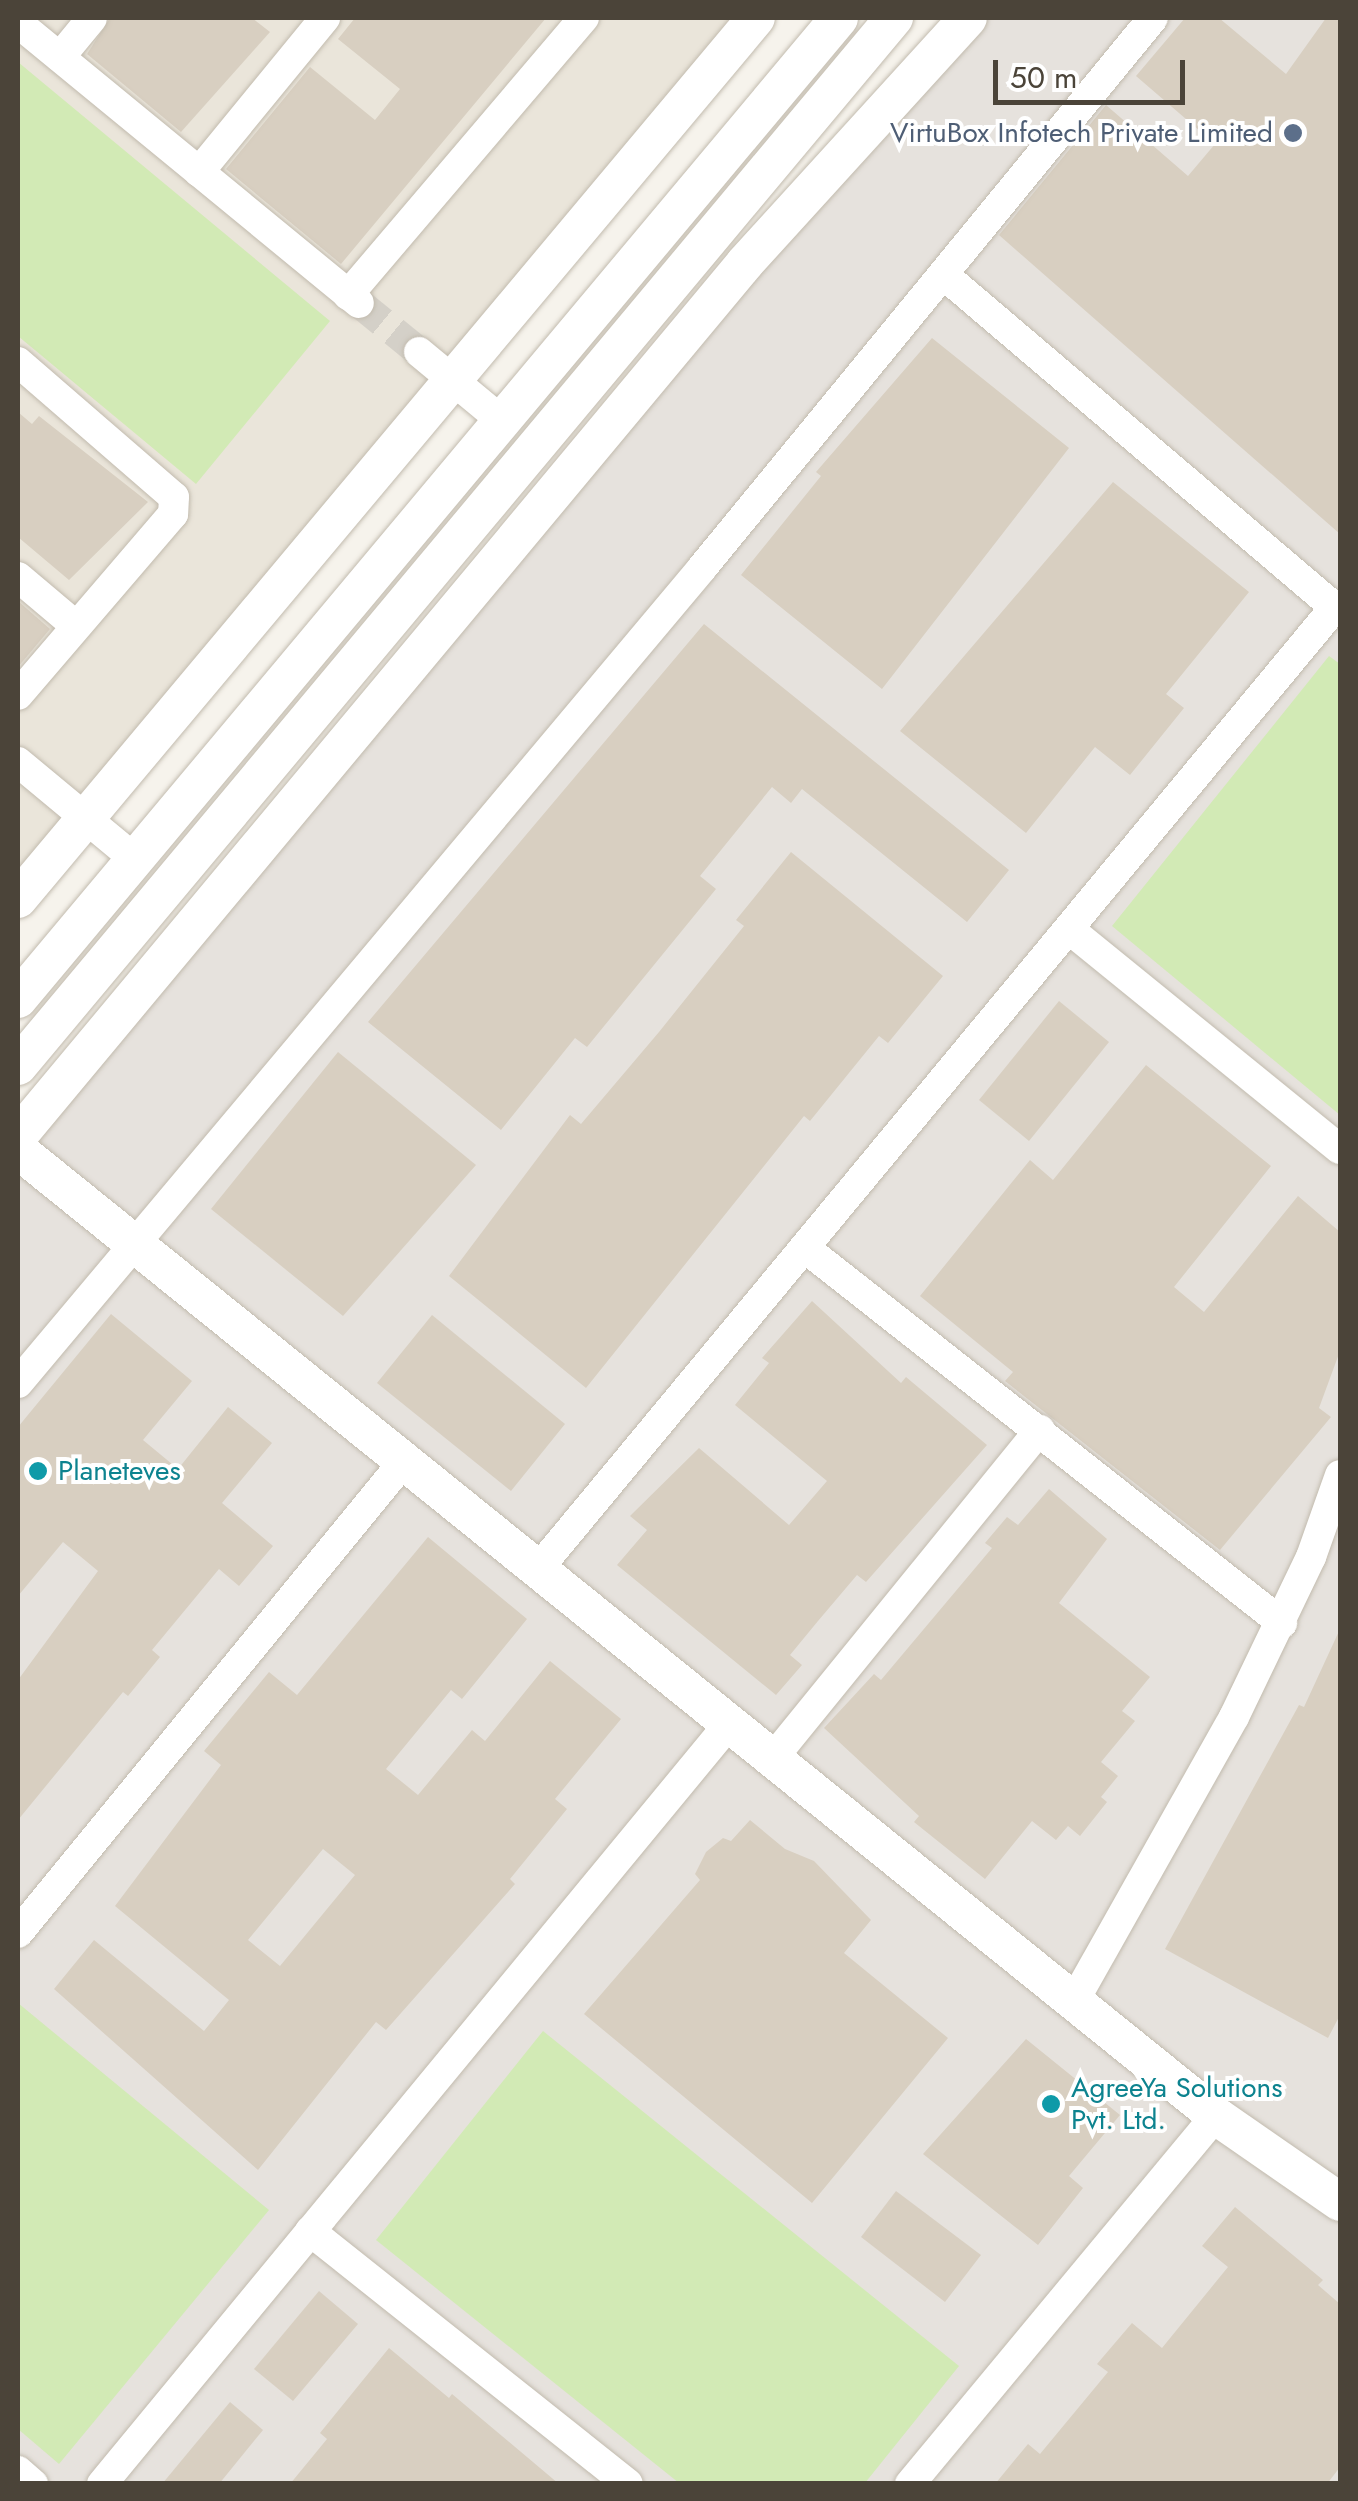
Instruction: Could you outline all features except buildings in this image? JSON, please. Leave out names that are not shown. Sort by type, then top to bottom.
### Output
[{"type":"street","points":[[60,57],[92,18]]},
{"type":"street","points":[[199,172],[325,18]]},
{"type":"street","points":[[18,22],[354,299],[584,18]]},
{"type":"street","points":[[18,899],[756,18]]},
{"type":"street","points":[[18,999],[839,18]]},
{"type":"street","points":[[18,1066],[894,18]]},
{"type":"street","points":[[18,1136],[745,262],[968,18]]},
{"type":"street","points":[[18,1382],[944,275],[1152,18]]},
{"type":"street","points":[[538,1569],[1338,610],[944,275]]},
{"type":"street","points":[[418,352],[502,421]]},
{"type":"street","points":[[18,362],[174,497],[173,514],[18,696]]},
{"type":"street","points":[[18,577],[76,626]]},
{"type":"street","points":[[18,762],[135,859]]},
{"type":"street","points":[[1068,929],[1340,1149]]},
{"type":"street","points":[[18,1150],[1216,2116],[1340,2202]]},
{"type":"street","points":[[804,1248],[1282,1623]]},
{"type":"street","points":[[773,1758],[1040,1430]]},
{"type":"street","points":[[18,1932],[404,1461]]},
{"type":"street","points":[[1074,2001],[1282,1623],[1340,1475]]},
{"type":"street","points":[[102,2484],[730,1724]]},
{"type":"street","points":[[910,2484],[1216,2116]]},
{"type":"street","points":[[310,2231],[628,2484]]},
{"type":"street","points":[[18,2471],[34,2484]]},
{"type":"shaded area","points":[[18,18],[732,18],[18,876]]},
{"type":"shaded area","points":[[978,18],[1340,18],[1340,2483],[18,2484],[18,1152],[793,201]]},
{"type":"green space","points":[[18,62],[330,321],[196,484],[18,336]]},
{"type":"green space","points":[[1329,656],[1340,664],[1340,1115],[1112,926]]},
{"type":"green space","points":[[18,2003],[269,2210],[59,2464],[18,2429]]},
{"type":"green space","points":[[543,2031],[959,2366],[865,2483],[679,2483],[376,2240]]},
{"type":"tunnel","points":[[359,303],[419,352]]},
{"type":"place","name":"VirtuBox Infotech Private Limited","points":[[1293,133]]},
{"type":"place","name":"Planeteves","points":[[38,1471]]},
{"type":"place","name":"AgreeYa Solutions Pvt. Ltd.","points":[[1051,2104]]}]
